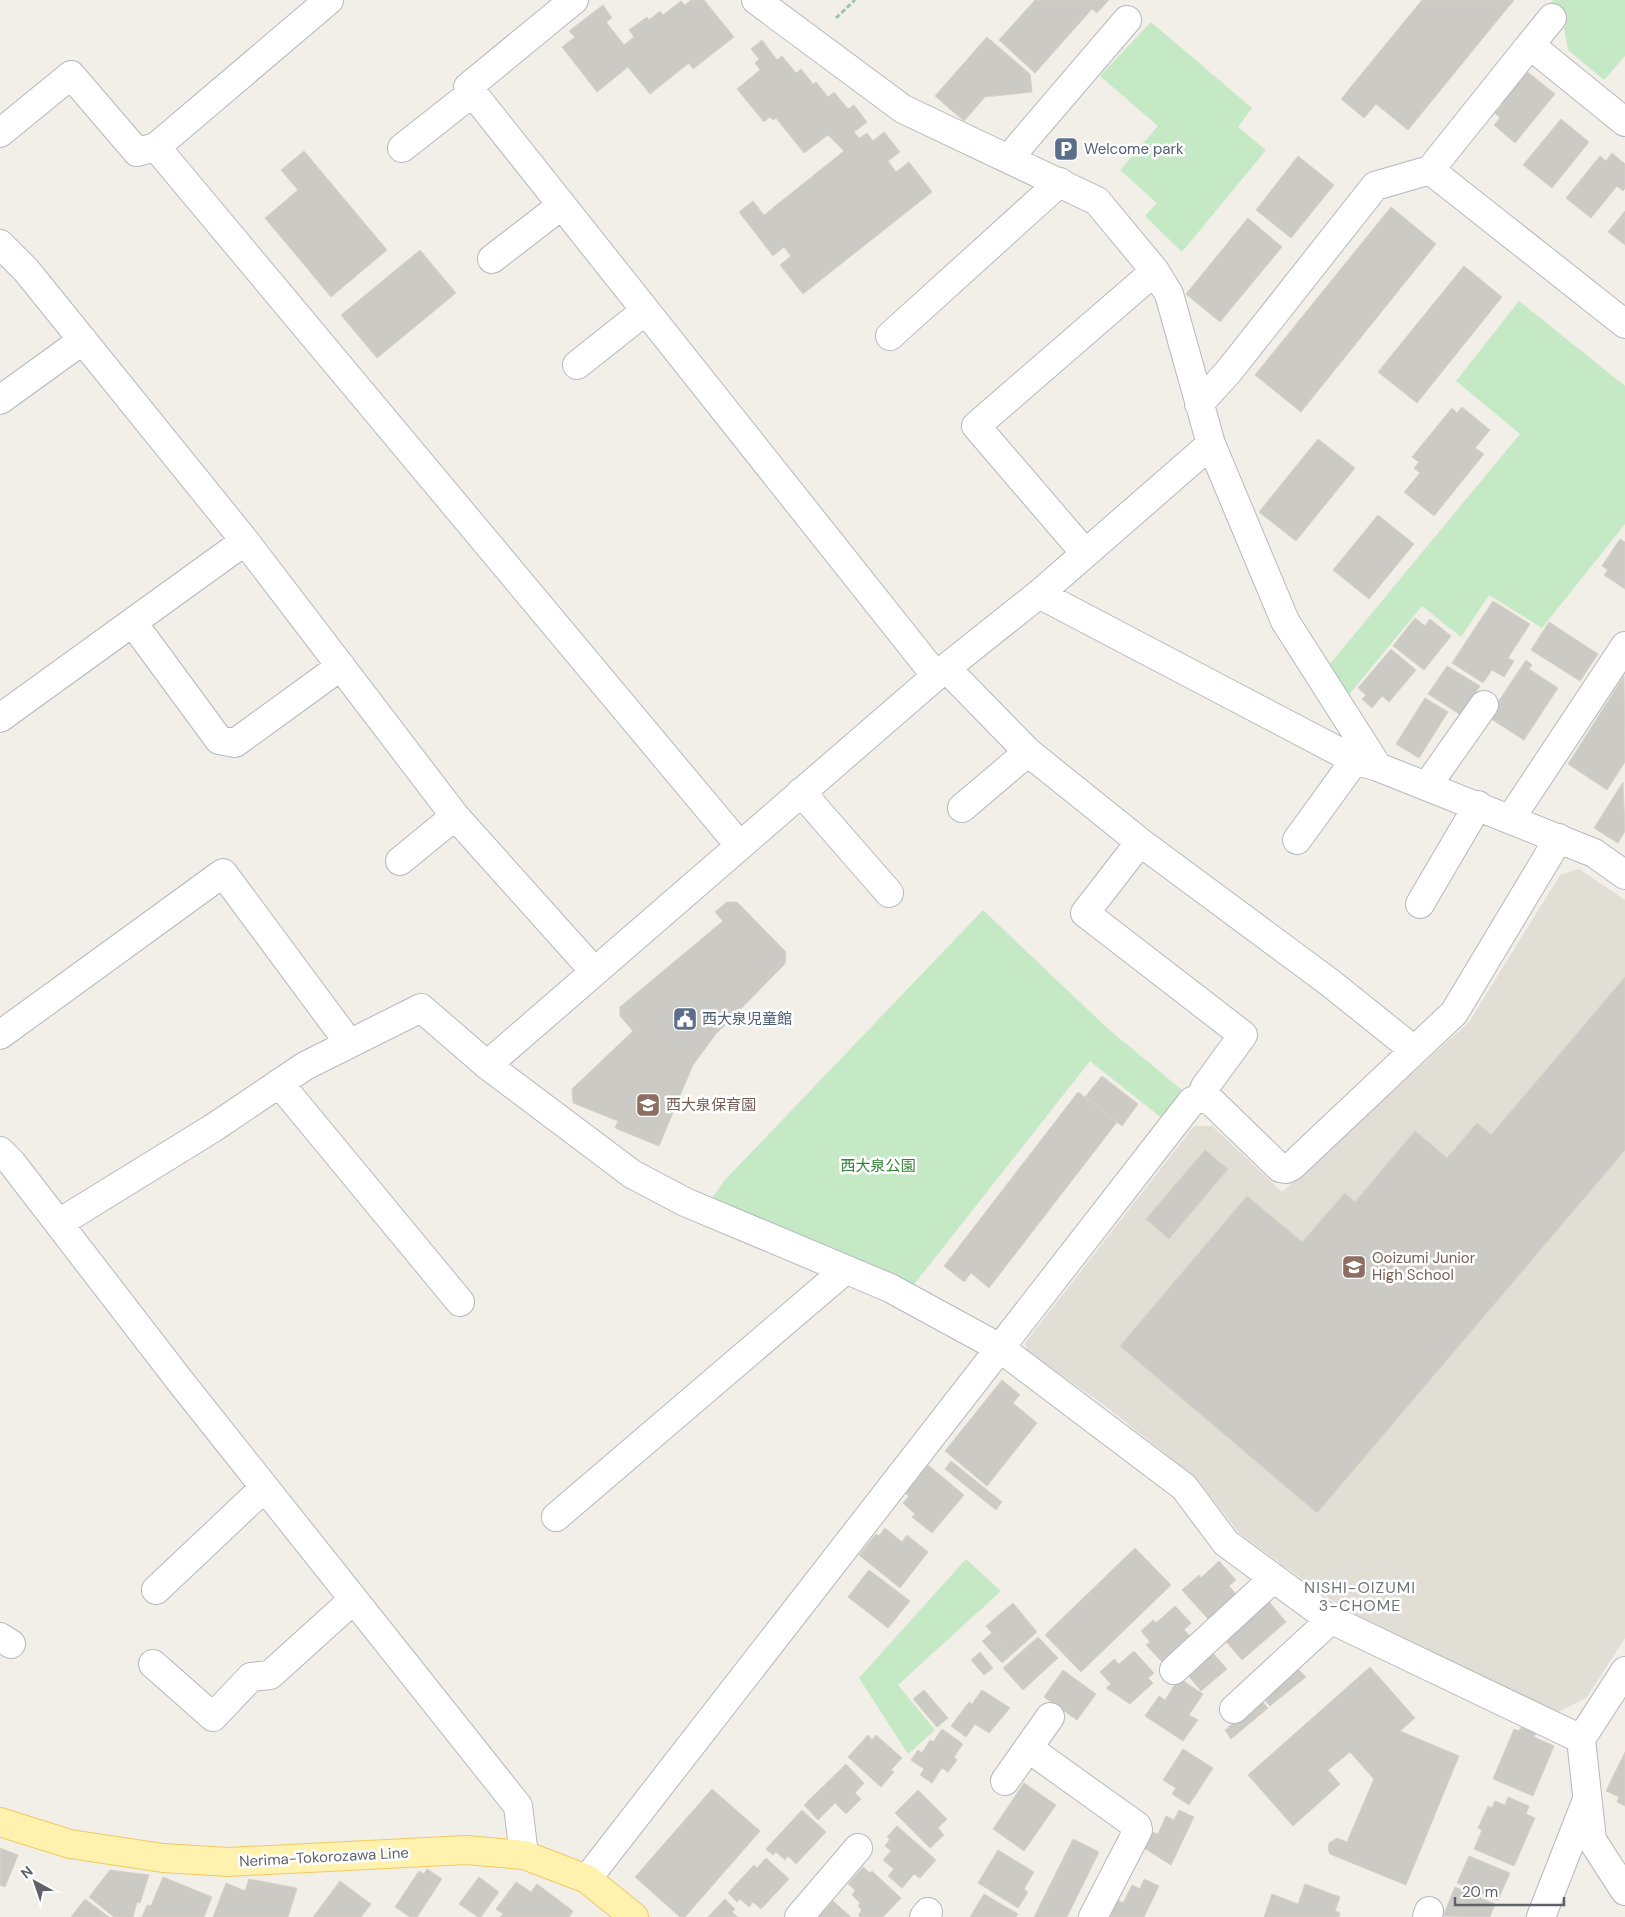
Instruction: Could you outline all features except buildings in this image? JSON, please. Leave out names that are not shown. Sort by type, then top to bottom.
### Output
[{"type":"main road","name":"Nerima-Tokorozawa Line","points":[[0,1822],[70,1844],[163,1858],[228,1862],[466,1850],[524,1855],[587,1879],[634,1917]]},
{"type":"street","points":[[0,133],[71,75],[137,152],[156,147],[329,0]]},
{"type":"street","points":[[574,0],[468,88],[645,310],[941,672],[1028,752],[1140,842],[1321,976],[1414,1050]]},
{"type":"street","points":[[756,0],[903,109],[1097,201],[1155,270],[1169,294],[1212,444],[1285,620],[1367,764]]},
{"type":"street","points":[[1199,404],[1229,371],[1375,186],[1430,170],[1552,18]]},
{"type":"street","points":[[1009,158],[1127,20]]},
{"type":"street","points":[[1530,45],[1625,122]]},
{"type":"street","points":[[402,148],[472,93]]},
{"type":"street","points":[[156,147],[740,846]]},
{"type":"street","points":[[1430,170],[1625,324]]},
{"type":"street","points":[[890,336],[1060,182]]},
{"type":"street","points":[[492,259],[562,205]]},
{"type":"street","points":[[0,244],[26,270],[245,541],[455,816],[594,971]]},
{"type":"street","points":[[1084,553],[976,426],[1155,270]]},
{"type":"street","points":[[577,365],[645,310]]},
{"type":"street","points":[[0,400],[83,340]]},
{"type":"street","points":[[487,1064],[941,672],[1039,594],[1212,444]]},
{"type":"street","points":[[0,718],[245,541]]},
{"type":"street","points":[[1039,594],[1367,764],[1478,805],[1594,853],[1625,875]]},
{"type":"street","points":[[133,623],[219,740],[235,743],[341,666]]},
{"type":"street","points":[[1511,818],[1625,646]]},
{"type":"street","points":[[1428,786],[1484,704]]},
{"type":"street","points":[[962,808],[1028,752]]},
{"type":"street","points":[[1297,840],[1367,764]]},
{"type":"street","points":[[801,792],[888,893]]},
{"type":"street","points":[[1420,904],[1478,805]]},
{"type":"street","points":[[400,861],[455,816]]},
{"type":"street","points":[[587,1879],[1192,1101],[1200,1098],[1211,1101],[1280,1168],[1286,1169],[1454,1012],[1559,838]]},
{"type":"street","points":[[1140,842],[1085,913],[1243,1035],[1205,1087],[1200,1098]]},
{"type":"street","points":[[0,1035],[223,873],[349,1043]]},
{"type":"street","points":[[59,1223],[212,1128],[305,1066],[421,1008],[487,1064],[632,1174],[685,1202],[890,1288],[1000,1348],[1184,1487],[1226,1543],[1328,1618],[1581,1738]]},
{"type":"street","points":[[279,1083],[460,1302]]},
{"type":"street","points":[[4,1160],[59,1223],[264,1488],[518,1806],[524,1855]]},
{"type":"street","points":[[556,1517],[845,1270]]},
{"type":"street","points":[[156,1590],[264,1488]]},
{"type":"street","points":[[1174,1670],[1274,1578]]},
{"type":"street","points":[[153,1664],[212,1717],[251,1677],[270,1675],[353,1600]]},
{"type":"street","points":[[1234,1709],[1324,1626],[1328,1618]]},
{"type":"street","points":[[1625,1671],[1581,1738],[1592,1840],[1625,1891]]},
{"type":"street","points":[[1005,1781],[1050,1717]]},
{"type":"street","points":[[1028,1748],[1137,1826],[1138,1830],[1093,1917]]},
{"type":"street","points":[[1541,1917],[1587,1798]]},
{"type":"street","points":[[799,1917],[858,1848]]},
{"type":"shaded area","name":"Ooizumi Junior High School","points":[[1579,869],[1625,900],[1625,1638],[1586,1698],[1558,1712],[1344,1609],[1240,1534],[1195,1477],[1100,1402],[1028,1352],[1025,1343],[1194,1126],[1212,1126],[1282,1192],[1469,1022],[1560,875]]},
{"type":"green space","points":[[1553,0],[1625,0],[1625,56],[1604,80],[1568,50],[1564,28],[1566,25],[1546,9]]},
{"type":"green space","points":[[1151,22],[1252,108],[1238,127],[1266,150],[1182,252],[1145,216],[1157,203],[1120,170],[1158,126],[1100,76]]},
{"type":"green space","points":[[1519,301],[1625,386],[1625,524],[1542,628],[1489,595],[1461,637],[1422,606],[1348,696],[1329,665],[1520,434],[1456,381]]},
{"type":"green space","name":"西大泉公園","points":[[983,910],[1106,1027],[1183,1091],[1163,1119],[1090,1061],[908,1292],[707,1206],[724,1181]]},
{"type":"green space","points":[[966,1559],[1001,1591],[898,1685],[935,1730],[908,1754],[859,1678]]},
{"type":"place","name":"Welcome park","points":[[1066,149]]},
{"type":"place","name":"西大泉児童館","points":[[685,1019]]},
{"type":"place","name":"西大泉保育園","points":[[648,1105]]},
{"type":"place","name":"Ooizumi Junior High School","points":[[1354,1267]]},
{"type":"district","name":"NISHI-OIZUMI 3-CHOME","points":[[1360,1596]]}]
